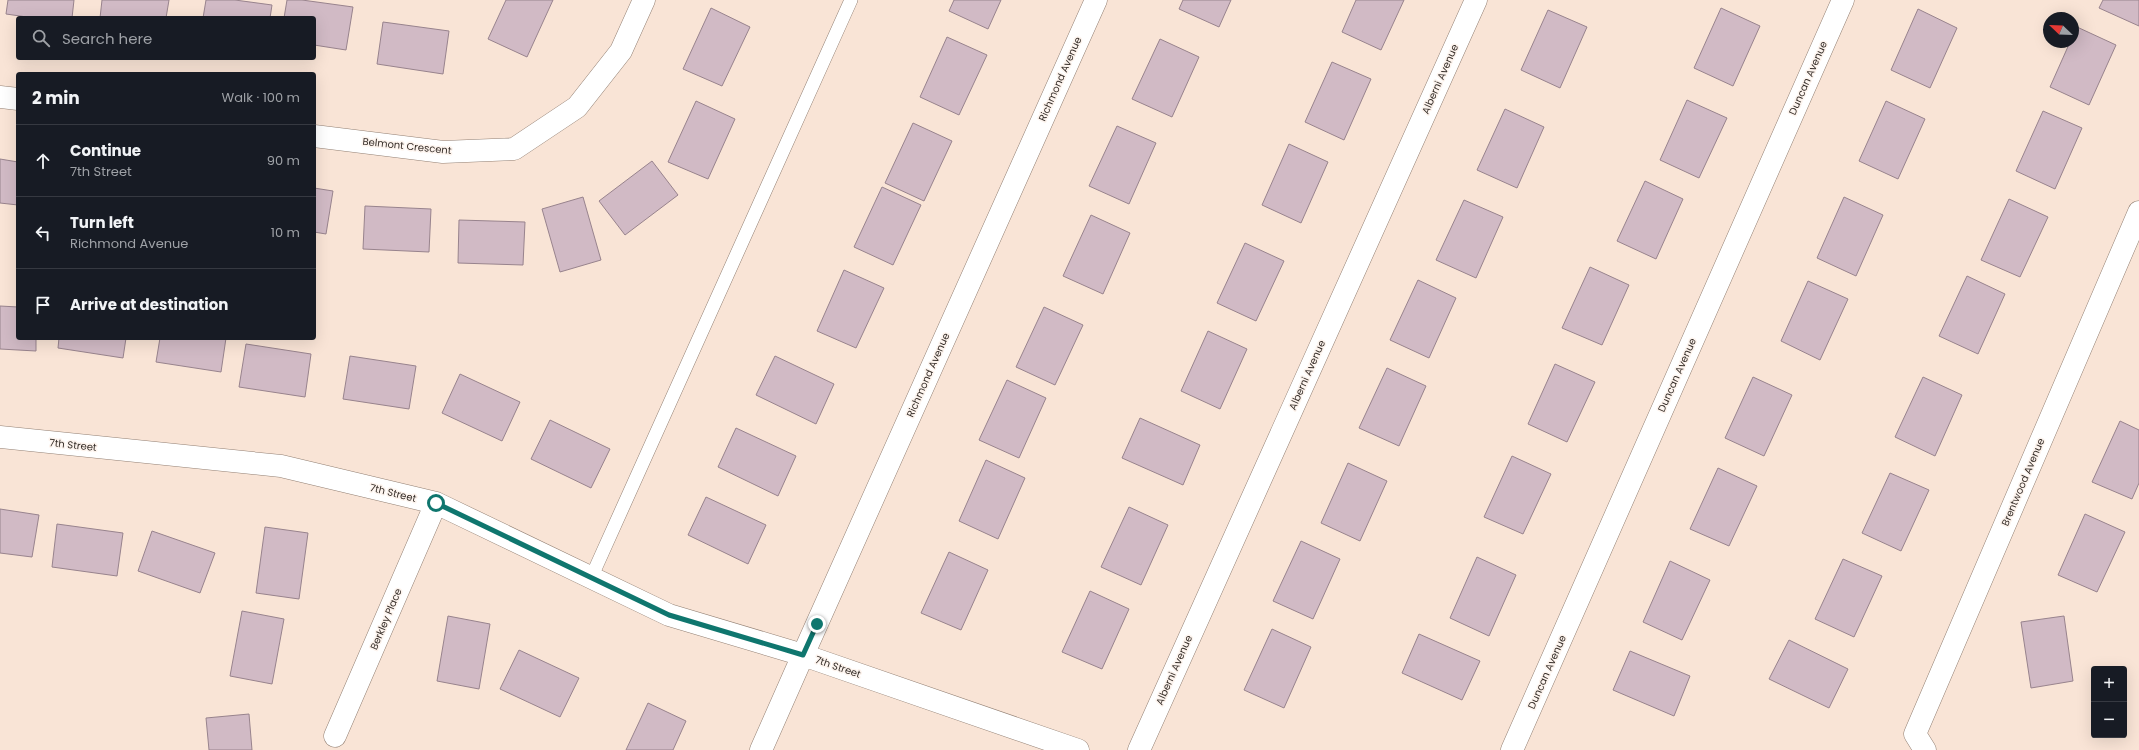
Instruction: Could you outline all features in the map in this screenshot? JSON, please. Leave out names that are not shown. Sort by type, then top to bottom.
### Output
[{"type":"street","name":"Belmont Crescent","points":[[316,136],[443,152],[514,149],[577,107],[621,51],[644,0]]},
{"type":"street","name":"Richmond Avenue","points":[[761,750],[1096,0]]},
{"type":"street","name":"Alberni Avenue","points":[[1139,750],[1476,0]]},
{"type":"street","name":"Duncan Avenue","points":[[1512,750],[1842,0]]},
{"type":"street","points":[[0,97],[16,99]]},
{"type":"street","name":"Brentwood Avenue","points":[[1925,750],[1915,734],[2139,212]]},
{"type":"street","name":"7th Street","points":[[0,437],[282,466],[436,503],[669,615],[803,655],[1078,750]]},
{"type":"street","name":"Berkley Place","points":[[335,736],[436,503]]},
{"type":"lane","points":[[591,578],[851,0]]},
{"type":"building","points":[[8,0],[74,0],[72,16],[20,16],[6,14]]},
{"type":"building","points":[[102,0],[169,0],[166,16],[100,16]]},
{"type":"building","points":[[206,0],[235,0],[272,5],[270,16],[203,16]]},
{"type":"building","points":[[287,0],[302,0],[353,7],[346,50],[316,45],[316,16],[284,16]]},
{"type":"building","points":[[506,0],[553,0],[527,57],[488,39]]},
{"type":"building","points":[[954,0],[1001,0],[988,29],[949,11]]},
{"type":"building","points":[[1183,0],[1231,0],[1219,27],[1179,9]]},
{"type":"building","points":[[1356,0],[1404,0],[1381,50],[1342,32]]},
{"type":"building","points":[[2103,0],[2139,0],[2139,26],[2099,8]]},
{"type":"building","points":[[711,8],[750,27],[722,86],[683,69]]},
{"type":"building","points":[[1721,8],[1760,26],[1733,86],[1694,68]]},
{"type":"building","points":[[1918,9],[1957,28],[1930,88],[1891,70]]},
{"type":"building","points":[[1548,10],[1587,27],[1560,88],[1521,70]]},
{"type":"building","points":[[383,22],[449,31],[443,74],[377,64]]},
{"type":"building","points":[[2079,28],[2116,45],[2089,105],[2050,87],[2067,48],[2079,48]]},
{"type":"building","points":[[947,37],[987,55],[959,115],[920,97]]},
{"type":"building","points":[[1160,39],[1199,57],[1172,117],[1132,99]]},
{"type":"building","points":[[1332,62],[1371,79],[1344,140],[1305,122]]},
{"type":"building","points":[[1687,100],[1727,118],[1699,178],[1660,160]]},
{"type":"building","points":[[696,101],[735,119],[708,179],[668,162]]},
{"type":"building","points":[[1886,101],[1925,119],[1898,179],[1859,161]]},
{"type":"building","points":[[1505,109],[1544,127],[1517,188],[1477,170]]},
{"type":"building","points":[[2043,111],[2082,128],[2055,189],[2016,171]]},
{"type":"building","points":[[913,123],[952,141],[924,201],[885,183]]},
{"type":"building","points":[[1117,126],[1156,143],[1129,204],[1089,186]]},
{"type":"building","points":[[1289,144],[1328,162],[1301,223],[1262,205]]},
{"type":"building","points":[[0,159],[16,162],[16,205],[0,203]]},
{"type":"building","points":[[652,161],[678,195],[625,235],[599,201]]},
{"type":"building","points":[[1645,181],[1683,199],[1656,259],[1617,241]]},
{"type":"building","points":[[882,187],[921,205],[893,265],[854,247]]},
{"type":"building","points":[[316,188],[333,191],[326,234],[316,232]]},
{"type":"building","points":[[583,197],[601,260],[560,272],[542,209]]},
{"type":"building","points":[[1844,197],[1883,215],[1856,276],[1817,258]]},
{"type":"building","points":[[2009,199],[2048,217],[2020,277],[1981,260]]},
{"type":"building","points":[[1464,200],[1503,217],[1476,278],[1436,260]]},
{"type":"building","points":[[365,206],[431,209],[429,252],[363,249]]},
{"type":"building","points":[[1091,215],[1130,233],[1103,294],[1063,276]]},
{"type":"building","points":[[459,220],[525,222],[523,265],[458,263]]},
{"type":"building","points":[[1245,243],[1284,261],[1256,321],[1217,303]]},
{"type":"building","points":[[1590,267],[1629,285],[1602,345],[1562,328]]},
{"type":"building","points":[[844,270],[884,288],[856,348],[817,331]]},
{"type":"building","points":[[1967,276],[2005,294],[1978,354],[1939,336]]},
{"type":"building","points":[[1418,280],[1456,298],[1429,358],[1390,340]]},
{"type":"building","points":[[1808,281],[1848,299],[1820,360],[1781,341]]},
{"type":"building","points":[[0,306],[16,307],[16,340],[36,340],[36,351],[0,349]]},
{"type":"building","points":[[1044,307],[1083,325],[1055,385],[1016,367]]},
{"type":"building","points":[[1208,331],[1247,349],[1220,409],[1181,391]]},
{"type":"building","points":[[59,340],[126,340],[123,358],[58,348]]},
{"type":"building","points":[[160,340],[226,340],[221,372],[156,362]]},
{"type":"building","points":[[246,344],[311,354],[305,397],[239,387]]},
{"type":"building","points":[[350,356],[416,366],[409,409],[343,399]]},
{"type":"building","points":[[775,356],[834,384],[816,424],[756,395]]},
{"type":"building","points":[[1555,364],[1595,382],[1567,442],[1528,424]]},
{"type":"building","points":[[1387,368],[1426,386],[1399,446],[1359,428]]},
{"type":"building","points":[[460,374],[520,402],[502,441],[442,413]]},
{"type":"building","points":[[1753,377],[1792,395],[1764,456],[1725,438]]},
{"type":"building","points":[[1923,377],[1962,395],[1935,456],[1895,437]]},
{"type":"building","points":[[1007,380],[1046,398],[1019,458],[979,440]]},
{"type":"building","points":[[1140,418],[1200,445],[1183,485],[1122,458]]},
{"type":"building","points":[[550,420],[610,449],[591,488],[531,459]]},
{"type":"building","points":[[2120,421],[2139,430],[2139,483],[2132,499],[2092,482]]},
{"type":"building","points":[[736,428],[796,456],[778,496],[718,467]]},
{"type":"building","points":[[1512,456],[1551,474],[1523,534],[1484,517]]},
{"type":"building","points":[[986,460],[1025,478],[998,539],[959,521]]},
{"type":"building","points":[[1348,463],[1387,481],[1360,541],[1321,523]]},
{"type":"building","points":[[1718,468],[1757,486],[1729,546],[1690,529]]},
{"type":"building","points":[[1890,473],[1929,490],[1901,551],[1862,533]]},
{"type":"building","points":[[706,497],[766,525],[748,564],[688,535]]},
{"type":"building","points":[[1129,507],[1168,525],[1141,585],[1101,567]]},
{"type":"building","points":[[0,509],[39,515],[32,557],[0,553]]},
{"type":"building","points":[[2085,514],[2125,532],[2097,592],[2058,575]]},
{"type":"building","points":[[57,524],[123,533],[117,576],[52,567]]},
{"type":"building","points":[[265,527],[308,533],[299,599],[256,593]]},
{"type":"building","points":[[152,531],[215,553],[200,593],[138,571]]},
{"type":"building","points":[[1301,541],[1340,559],[1313,619],[1273,601]]},
{"type":"building","points":[[949,552],[988,570],[961,630],[921,613]]},
{"type":"building","points":[[1477,557],[1516,575],[1489,636],[1450,618]]},
{"type":"building","points":[[1843,559],[1882,576],[1854,637],[1815,619]]},
{"type":"building","points":[[1670,561],[1710,580],[1682,640],[1643,622]]},
{"type":"building","points":[[1090,591],[1129,609],[1102,669],[1062,652]]},
{"type":"building","points":[[242,611],[284,619],[272,684],[230,676]]},
{"type":"building","points":[[448,616],[490,624],[479,689],[437,681]]},
{"type":"building","points":[[2064,616],[2073,681],[2031,688],[2021,622]]},
{"type":"building","points":[[1272,629],[1311,647],[1284,708],[1244,690]]},
{"type":"building","points":[[1419,634],[1480,661],[1462,700],[1402,673]]},
{"type":"building","points":[[1789,640],[1848,669],[1829,708],[1769,679]]},
{"type":"building","points":[[519,650],[579,678],[560,717],[500,689]]},
{"type":"building","points":[[1630,651],[1690,676],[1674,716],[1613,690]]},
{"type":"building","points":[[648,703],[686,721],[673,750],[626,750]]},
{"type":"building","points":[[249,714],[252,750],[209,750],[206,718]]},
{"type":"route","points":[[436,503],[669,615],[803,655],[817,624]]}]
